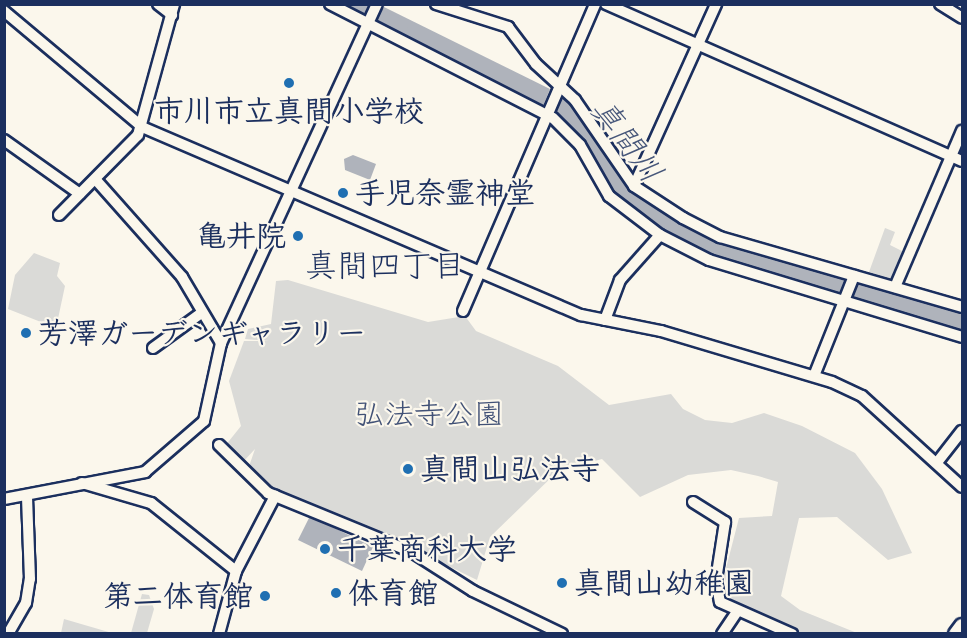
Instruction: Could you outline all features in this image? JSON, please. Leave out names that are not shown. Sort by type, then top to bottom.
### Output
[{"type":"street","points":[[59,215],[96,180],[142,127],[173,10],[159,4]]},
{"type":"street","points":[[330,4],[547,114],[571,133],[609,196],[660,235],[709,260],[963,337]]},
{"type":"street","points":[[4,499],[27,499],[82,483],[145,472],[204,421],[221,343],[377,4]]},
{"type":"street","points":[[436,4],[508,27],[560,84],[602,135],[634,186],[720,237],[963,307]]},
{"type":"street","points":[[463,311],[478,270],[595,4]]},
{"type":"street","points":[[606,4],[963,161]]},
{"type":"street","points":[[634,186],[716,4]]},
{"type":"street","points":[[940,4],[963,18]]},
{"type":"street","points":[[4,11],[142,127],[478,270],[605,320],[661,331],[814,376],[862,396],[939,460],[963,487]]},
{"type":"street","points":[[895,287],[963,131]]},
{"type":"street","points":[[6,143],[81,194]]},
{"type":"street","points":[[96,180],[182,278],[200,314],[221,343]]},
{"type":"street","points":[[605,320],[620,280],[660,235]]},
{"type":"street","points":[[814,376],[825,338],[846,300],[854,276]]},
{"type":"street","points":[[153,348],[200,314]]},
{"type":"street","points":[[939,460],[963,432]]},
{"type":"street","points":[[219,445],[275,496],[412,552],[473,591],[562,633]]},
{"type":"street","points":[[82,483],[151,503],[236,571]]},
{"type":"street","points":[[219,633],[236,571],[275,496]]},
{"type":"street","points":[[8,629],[26,603],[30,579],[27,499]]},
{"type":"street","points":[[693,502],[725,522],[716,580],[720,602],[736,613],[792,633]]},
{"type":"street","points":[[722,633],[736,613]]},
{"type":"green space","points":[[885,228],[895,232],[890,245],[904,252],[892,280],[869,272]]},
{"type":"green space","points":[[34,253],[60,263],[57,276],[65,286],[56,328],[8,309],[15,275]]},
{"type":"green space","name":"弘法寺公園","points":[[288,280],[428,322],[465,316],[476,331],[558,366],[609,405],[671,394],[683,409],[705,420],[732,423],[764,413],[802,426],[855,453],[882,489],[912,553],[888,560],[837,517],[799,518],[781,596],[800,610],[857,633],[801,633],[733,606],[724,576],[739,518],[772,516],[778,482],[758,476],[731,470],[688,475],[640,497],[602,459],[558,471],[490,537],[477,580],[371,528],[280,494],[246,475],[255,449],[242,463],[225,446],[241,426],[229,381],[244,341],[269,341],[245,339],[248,329],[271,324],[276,281]]},
{"type":"green space","points":[[142,594],[149,595],[154,609],[147,633],[131,633]]},
{"type":"green space","points":[[64,619],[112,633],[61,633]]},
{"type":"shaded area","points":[[384,7],[550,89],[543,106],[373,28]]},
{"type":"shaded area","points":[[562,93],[631,189],[718,241],[962,313],[962,333],[712,256],[664,230],[614,194],[572,127],[554,113]]},
{"type":"shaded area","points":[[353,155],[376,164],[370,180],[345,170],[344,159]]},
{"type":"shaded area","points":[[310,516],[373,547],[362,571],[298,540]]},
{"type":"waterway","name":"真間川","points":[[354,4],[399,27]]},
{"type":"place","name":"市川市立真間小学校","points":[[289,83]]},
{"type":"place","name":"手児奈霊神堂","points":[[343,193]]},
{"type":"place","name":"亀井院","points":[[298,236]]},
{"type":"place","name":"芳澤ガーデンギャラリー","points":[[26,333]]},
{"type":"place","name":"真間山弘法寺","points":[[408,469]]},
{"type":"place","name":"千葉商科大学","points":[[325,549]]},
{"type":"place","name":"真間山幼稚園","points":[[562,583]]},
{"type":"place","name":"体育館","points":[[336,593]]},
{"type":"place","name":"第二体育館","points":[[265,596]]},
{"type":"district","name":"真間四丁目","points":[[385,266]]}]
